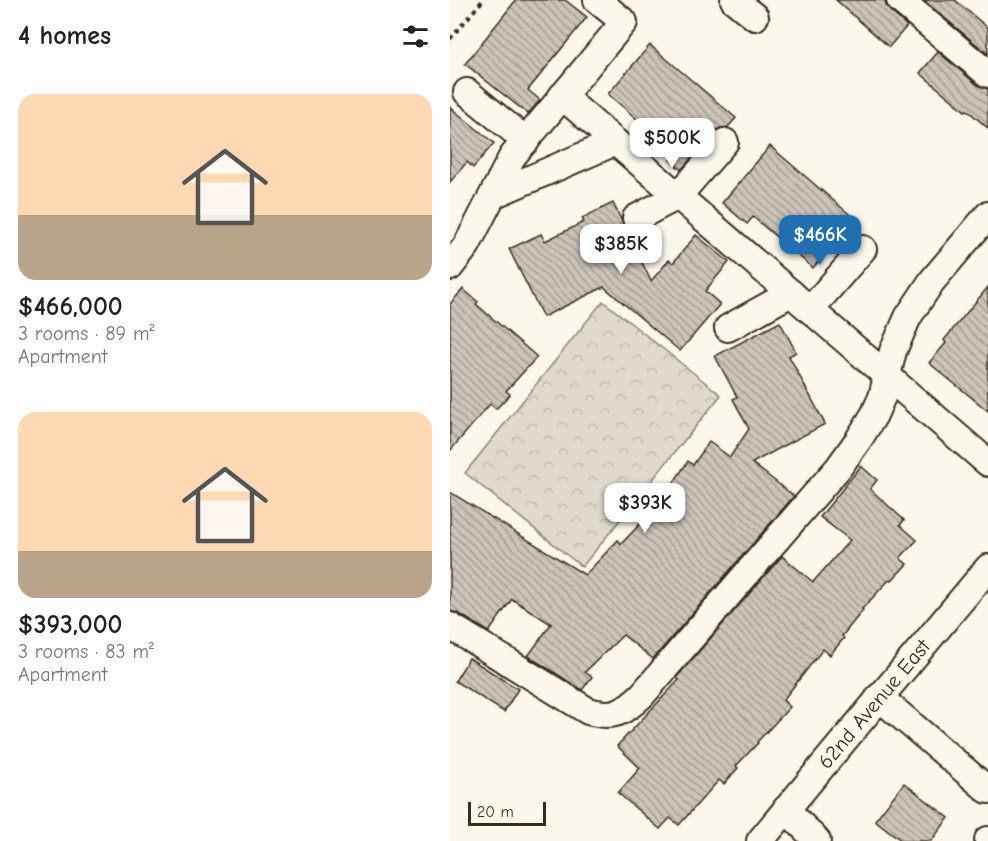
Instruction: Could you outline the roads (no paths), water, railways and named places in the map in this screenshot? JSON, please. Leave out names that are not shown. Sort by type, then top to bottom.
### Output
[{"type":"street","points":[[450,267],[467,245],[512,157],[624,22],[597,0]]},
{"type":"street","points":[[735,0],[755,17]]},
{"type":"street","points":[[900,0],[988,74]]},
{"type":"street","points":[[467,92],[526,141]]},
{"type":"street","points":[[562,96],[988,463]]},
{"type":"street","points":[[493,195],[615,142]]},
{"type":"street","points":[[636,218],[678,196],[725,142]]},
{"type":"street","points":[[450,626],[588,711],[610,715],[622,711],[642,695],[839,467],[860,439],[882,397],[893,351],[919,299],[988,215]]},
{"type":"street","points":[[810,310],[863,249]]},
{"type":"street","points":[[728,328],[791,293]]},
{"type":"street","name":"62nd Avenue East","points":[[760,841],[988,567]]},
{"type":"street","points":[[879,697],[988,790]]},
{"type":"street","points":[[786,809],[817,841]]}]
